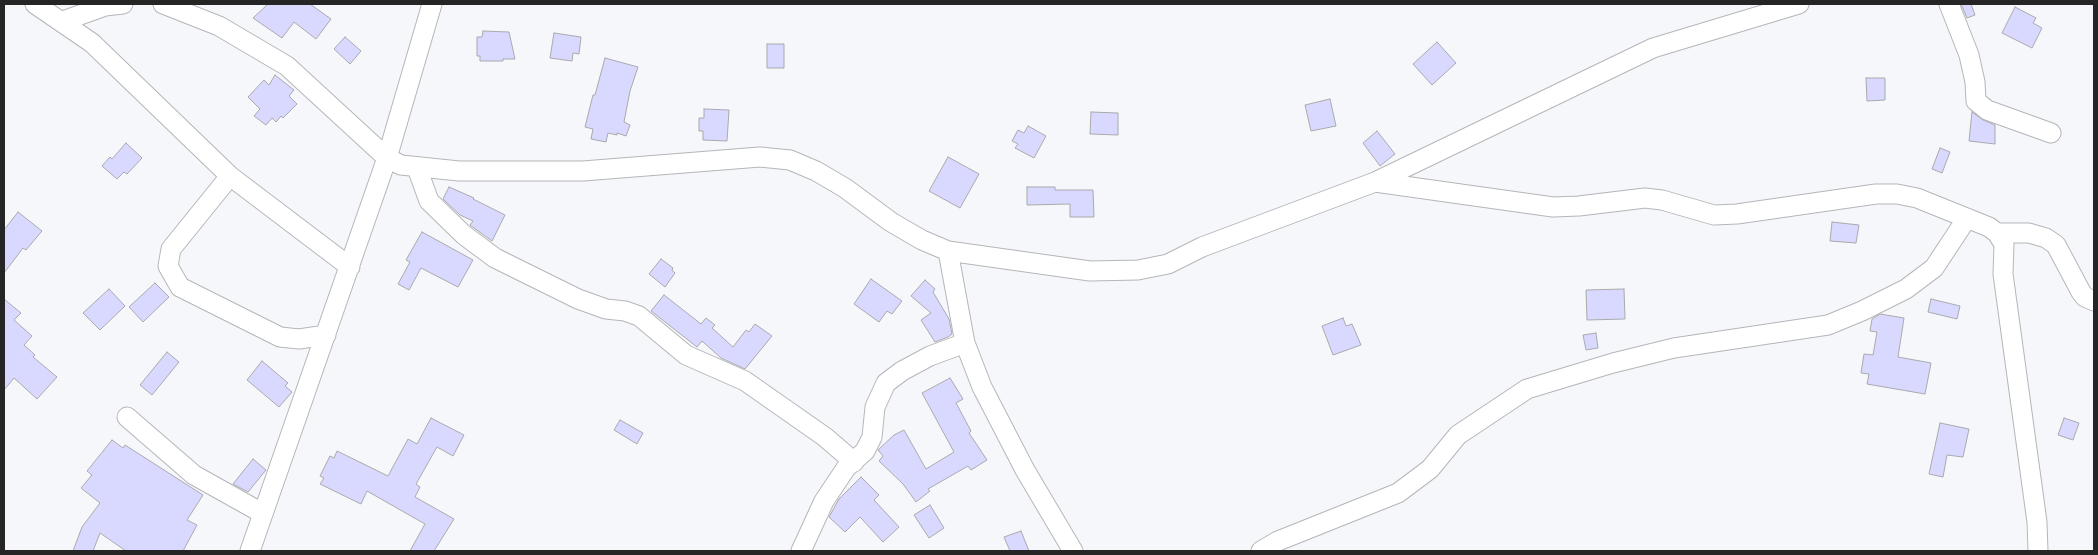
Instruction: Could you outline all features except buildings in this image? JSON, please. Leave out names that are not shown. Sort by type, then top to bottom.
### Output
[{"type":"street","points":[[35,4],[63,21],[92,43],[230,176],[350,267]]},
{"type":"street","points":[[63,21],[105,6],[123,4]]},
{"type":"street","points":[[163,4],[219,26],[287,66],[388,158],[401,166],[459,171],[583,171],[760,157],[790,160],[816,171],[845,188],[891,222],[922,240],[948,251],[1090,271],[1138,270],[1168,264],[1202,247],[1375,182],[1653,48],[1799,4]]},
{"type":"street","points":[[250,551],[388,158],[432,4]]},
{"type":"street","points":[[1949,4],[1969,55],[1975,82],[1976,101],[1987,110],[2051,133]]},
{"type":"street","points":[[417,168],[429,201],[464,235],[495,258],[578,299],[606,309],[625,310],[639,316],[686,355],[745,381],[825,437],[854,462]]},
{"type":"street","points":[[230,176],[171,248],[168,266],[172,273],[180,286],[280,337],[299,339],[326,335]]},
{"type":"street","points":[[1375,182],[1553,207],[1646,198],[1662,200],[1714,216],[1876,194],[1897,194],[1916,198],[1967,218],[1998,233],[2028,233],[2046,238],[2056,245],[2084,296],[2094,301]]},
{"type":"street","points":[[1261,551],[1278,540],[1398,493],[1430,469],[1458,435],[1527,389],[1613,363],[1674,348],[1828,325],[1862,311],[1906,289],[1934,268],[1967,218]]},
{"type":"street","points":[[1998,233],[2004,244],[2003,274],[2036,513],[2038,551]]},
{"type":"street","points":[[948,251],[965,343],[982,387],[1020,462],[1073,551]]},
{"type":"street","points":[[801,551],[824,501],[846,468],[865,451],[872,437],[875,406],[886,383],[902,370],[930,356],[965,343]]},
{"type":"street","points":[[127,417],[194,475],[262,513]]}]
